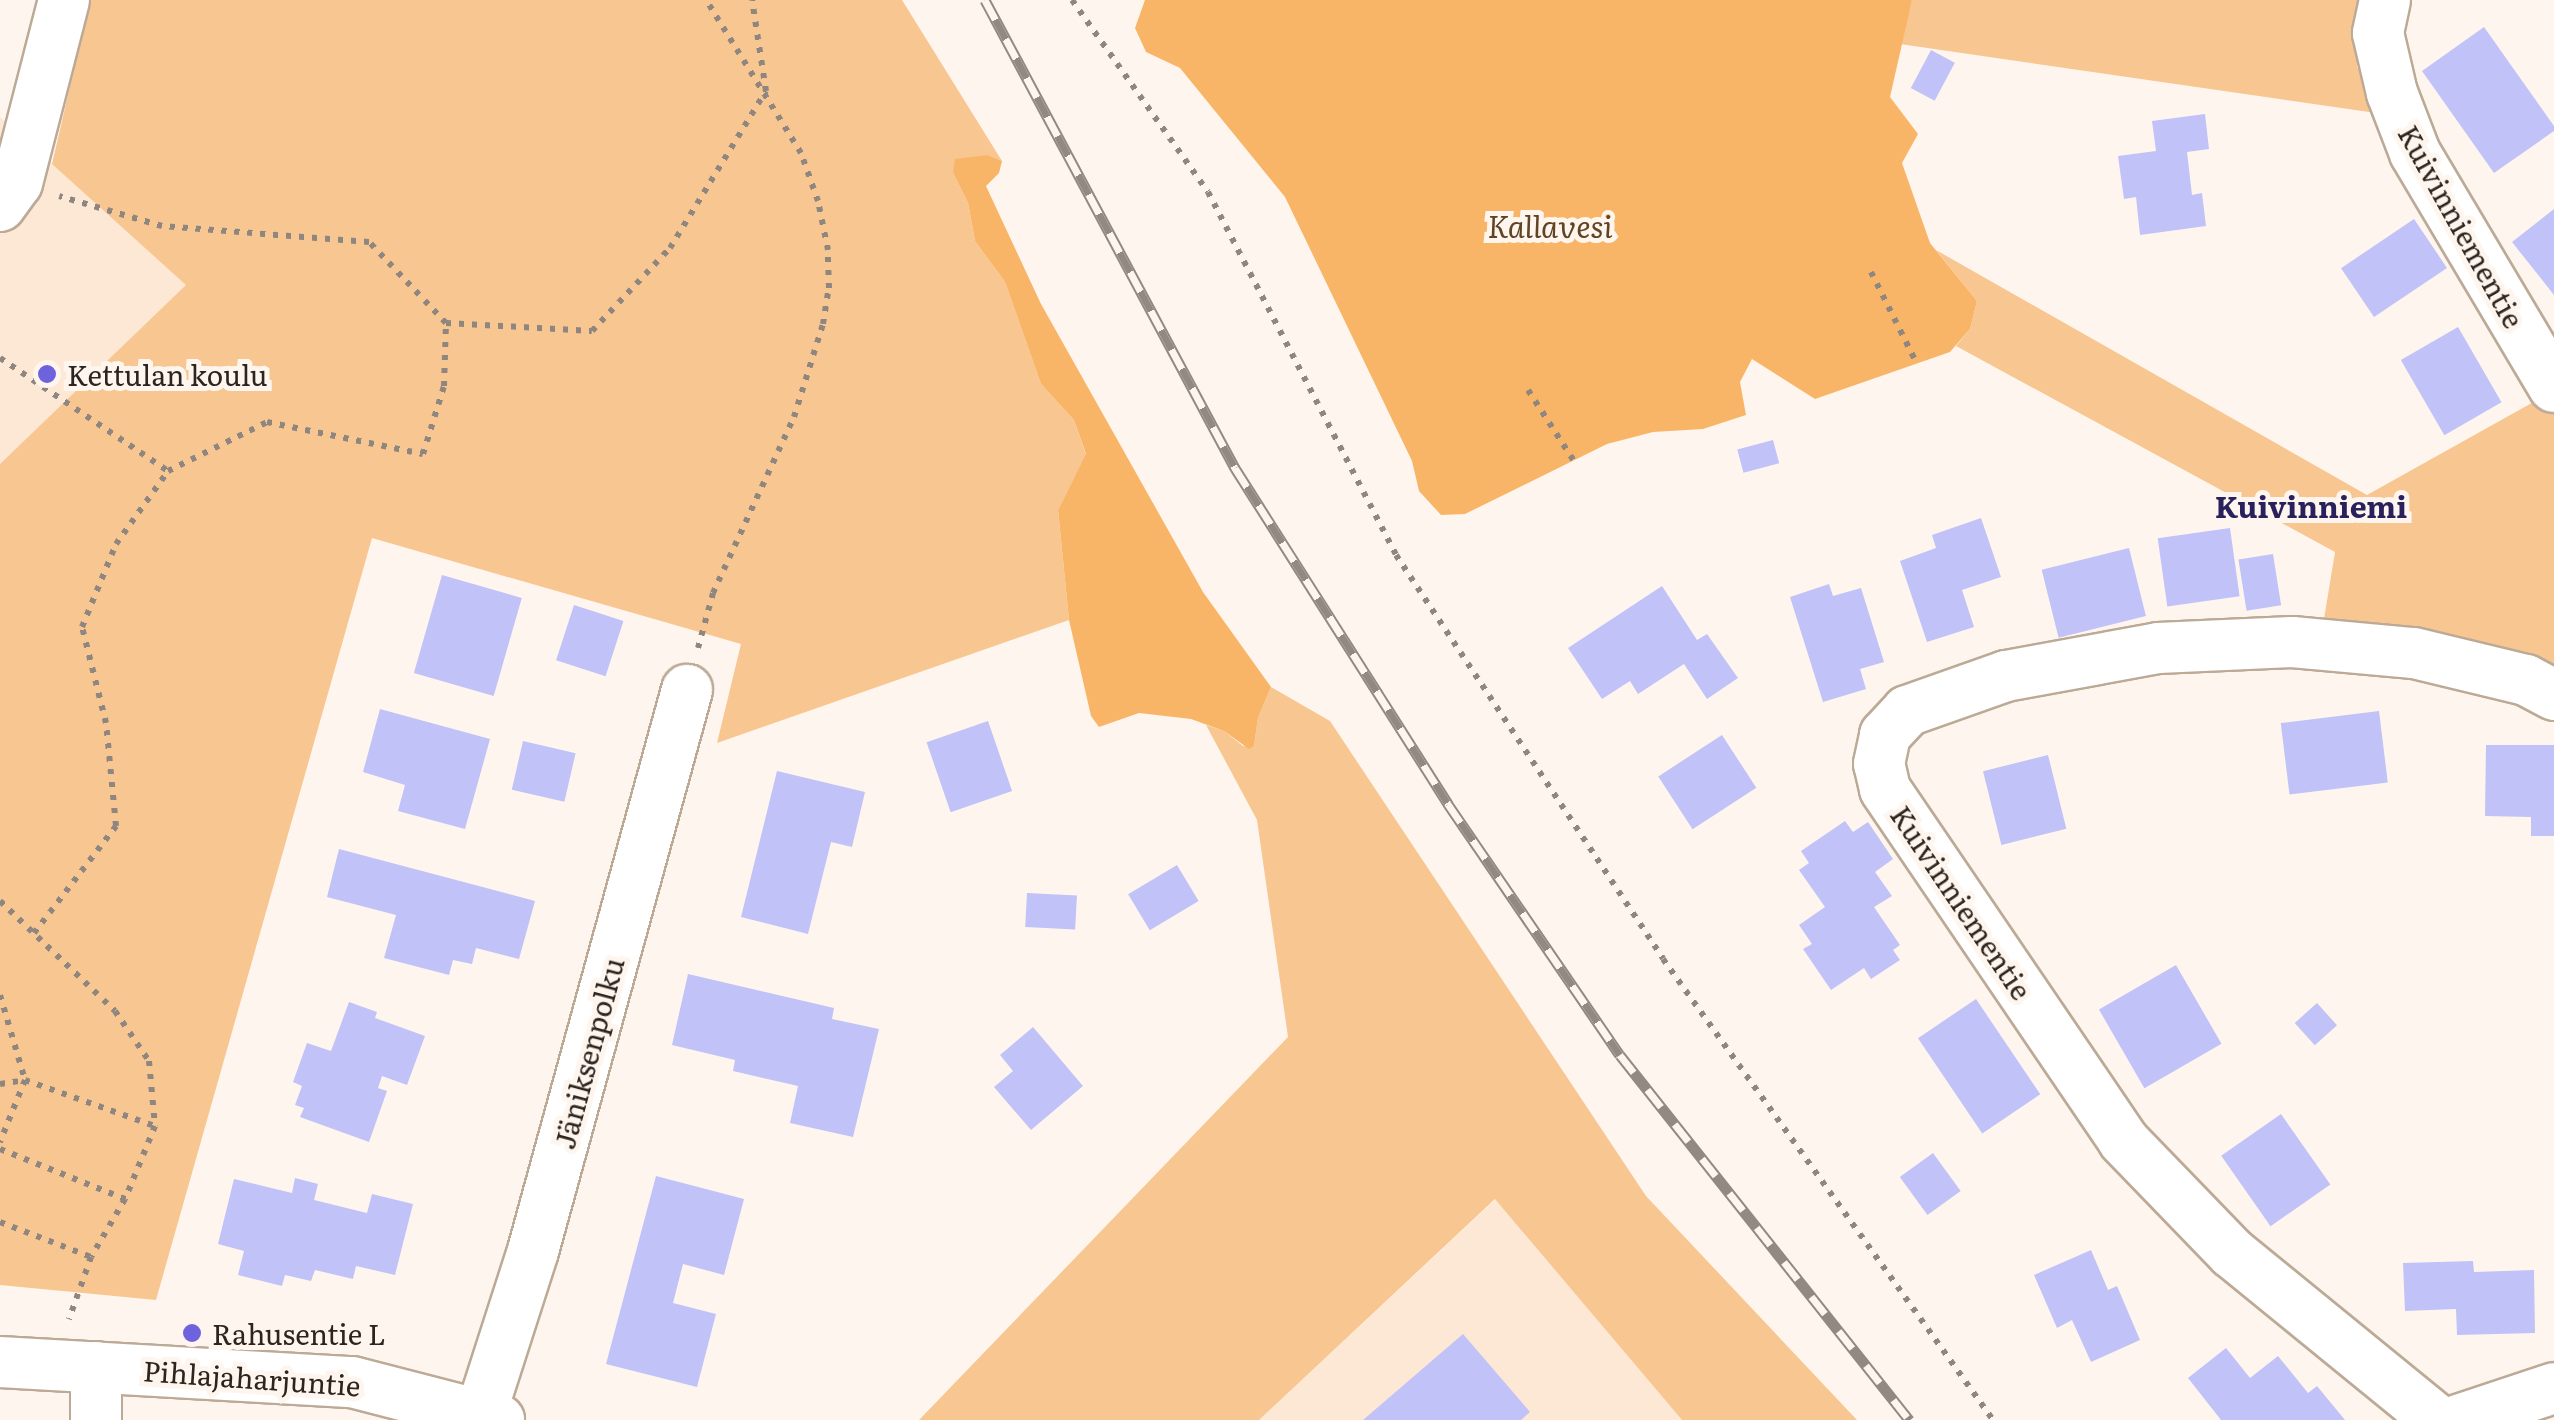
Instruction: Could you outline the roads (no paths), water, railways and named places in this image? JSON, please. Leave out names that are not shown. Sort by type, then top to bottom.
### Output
[{"type":"street","points":[[9,195],[64,0]]},
{"type":"street","name":"Kuivinniementie","points":[[2385,0],[2378,33],[2392,93],[2416,154],[2554,387]]},
{"type":"street","name":"Kuivinniementie","points":[[2436,1420],[2232,1252],[2124,1140],[1885,790],[1879,764],[1885,735],[1907,711],[2006,676],[2158,648],[2292,642],[2414,653],[2526,680],[2554,695]]},
{"type":"street","name":"Jäniksenpolku","points":[[490,1417],[687,690]]},
{"type":"street","name":"Pihlajaharjuntie","points":[[0,1362],[352,1382],[490,1417]]},
{"type":"street","points":[[80,1366],[96,1420]]},
{"type":"street","points":[[2458,1420],[2554,1388]]},
{"type":"water","name":"Kallavesi","points":[[1145,0],[1912,0],[1890,97],[1918,134],[1902,163],[1930,243],[1977,301],[1970,329],[1950,352],[1815,399],[1752,359],[1740,382],[1746,415],[1703,429],[1653,432],[1607,444],[1465,514],[1441,515],[1419,491],[1412,461],[1285,197],[1180,68],[1146,52],[1135,28]]},
{"type":"water","points":[[988,155],[1002,161],[999,173],[986,186],[1041,304],[1203,592],[1271,687],[1258,718],[1254,746],[1249,749],[1224,731],[1191,719],[1139,713],[1099,727],[1091,716],[1069,620],[1058,510],[1086,454],[1074,420],[1041,384],[1005,282],[975,241],[968,203],[953,173],[955,159]]},
{"type":"railway","points":[[985,0],[1235,468],[1448,804],[1620,1055],[1909,1420]]},
{"type":"place","name":"Kettulan koulu","points":[[47,374]]},
{"type":"place","name":"Rahusentie L","points":[[192,1333]]},
{"type":"district","name":"Kuivinniemi","points":[[2311,505]]}]
